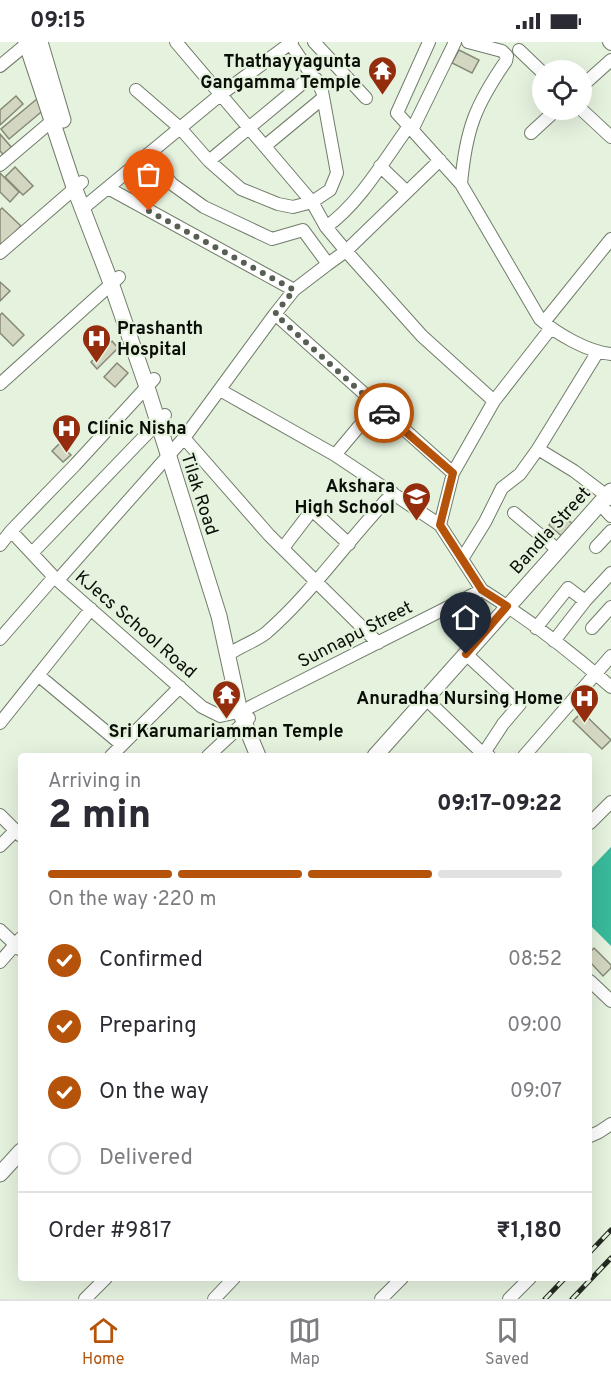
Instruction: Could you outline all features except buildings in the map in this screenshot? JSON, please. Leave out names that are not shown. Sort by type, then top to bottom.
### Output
[{"type":"main road","name":"Tilak Road","points":[[31,42],[53,120],[115,280],[161,419],[176,448],[234,651],[248,713]]},
{"type":"main road","name":"Tilak Road","points":[[31,42],[78,185]]},
{"type":"main road","name":"Tilak Road","points":[[176,448],[219,616],[262,753]]},
{"type":"main road","name":"Bandla Street","points":[[378,753],[607,497]]},
{"type":"main road","points":[[0,1174],[18,1154]]},
{"type":"street","points":[[0,66],[31,42]]},
{"type":"street","points":[[176,42],[312,202],[326,227],[346,251],[422,336],[494,401]]},
{"type":"street","points":[[86,206],[148,154],[180,128],[220,95],[291,42],[322,91],[336,173],[335,181],[330,190],[312,202],[293,207],[278,204],[241,189],[209,161],[180,128],[136,90]]},
{"type":"street","points":[[314,42],[366,98]]},
{"type":"street","points":[[429,42],[397,113],[461,184],[540,319],[597,353],[611,354]]},
{"type":"street","points":[[326,227],[354,203],[410,128],[455,42]]},
{"type":"street","points":[[468,42],[486,44],[502,51],[507,56]]},
{"type":"street","points":[[461,184],[470,125],[478,106],[507,56],[524,46],[534,60]]},
{"type":"street","points":[[592,77],[611,60]]},
{"type":"street","points":[[209,161],[310,77],[314,77]]},
{"type":"street","points":[[265,146],[323,98]]},
{"type":"street","points":[[592,119],[611,137]]},
{"type":"street","points":[[0,165],[53,120]]},
{"type":"street","points":[[531,133],[545,120]]},
{"type":"street","points":[[148,154],[172,183],[204,207],[272,239],[303,230],[328,264]]},
{"type":"street","points":[[0,639],[176,448],[294,290],[346,251],[440,160]]},
{"type":"street","points":[[380,166],[407,192]]},
{"type":"street","points":[[0,253],[78,185]]},
{"type":"street","points":[[108,188],[294,290]]},
{"type":"street","points":[[440,525],[453,473],[494,401],[611,239]]},
{"type":"street","points":[[0,384],[115,280]]},
{"type":"street","points":[[275,314],[453,473]]},
{"type":"street","points":[[462,559],[485,522],[502,488],[520,474],[538,449],[597,353]]},
{"type":"street","points":[[0,545],[150,383]]},
{"type":"street","points":[[220,390],[335,455],[440,525],[482,590],[536,627],[611,687]]},
{"type":"street","points":[[335,455],[376,406]]},
{"type":"street","points":[[33,552],[161,419]]},
{"type":"street","points":[[176,448],[283,548],[378,643]]},
{"type":"street","points":[[538,449],[574,471],[607,497],[611,516]]},
{"type":"street","points":[[234,651],[264,634],[316,582],[393,493]]},
{"type":"street","points":[[283,548],[312,510],[349,544]]},
{"type":"street","points":[[514,513],[558,550]]},
{"type":"street","name":"KJecs School Road","points":[[11,531],[56,578],[202,707],[220,716],[248,713]]},
{"type":"street","points":[[596,547],[611,531]]},
{"type":"street","points":[[554,641],[611,573]]},
{"type":"street","points":[[536,627],[568,588],[585,602]]},
{"type":"street","name":"Sunnapu Street","points":[[248,713],[482,590]]},
{"type":"street","points":[[592,628],[611,607]]},
{"type":"street","points":[[0,723],[91,609]]},
{"type":"street","points":[[466,654],[520,704],[503,723],[488,753]]},
{"type":"street","points":[[527,753],[611,656]]},
{"type":"street","points":[[38,675],[122,745]]},
{"type":"street","points":[[114,753],[180,687]]},
{"type":"street","points":[[426,699],[485,753]]},
{"type":"street","points":[[211,753],[248,713]]},
{"type":"street","points":[[592,822],[611,802]]},
{"type":"street","points":[[0,815],[18,833],[0,846]]},
{"type":"street","points":[[0,930],[18,943]]},
{"type":"street","points":[[0,962],[18,945]]},
{"type":"street","points":[[592,983],[611,1001]]},
{"type":"street","points":[[592,1135],[611,1124]]},
{"type":"street","points":[[85,1299],[103,1281]]},
{"type":"street","points":[[214,1299],[231,1281]]},
{"type":"street","points":[[381,1299],[399,1281]]},
{"type":"street","points":[[509,1299],[527,1281]]},
{"type":"shaded area","points":[[611,847],[611,946],[592,927],[592,867]]},
{"type":"railway","points":[[592,1250],[611,1230]]},
{"type":"railway","points":[[592,1278],[611,1258]]},
{"type":"railway","points":[[545,1299],[562,1281]]},
{"type":"railway","points":[[572,1299],[589,1281]]},
{"type":"way so far","points":[[149,211],[294,290],[275,314],[384,413]]},
{"type":"place","name":"Thathayyagunta Gangamma Temple","points":[[382,96]]},
{"type":"place","name":"Prashanth Hospital","points":[[96,364]]},
{"type":"place","name":"Clinic Nisha","points":[[66,454]]},
{"type":"place","name":"Akshara High School","points":[[416,522]]},
{"type":"place","name":"Sri Karumariamman Temple","points":[[226,720]]},
{"type":"place","name":"Anuradha Nursing Home","points":[[584,724]]},
{"type":"route","points":[[384,413],[453,473],[440,525],[482,590],[507,606],[466,654]]}]
